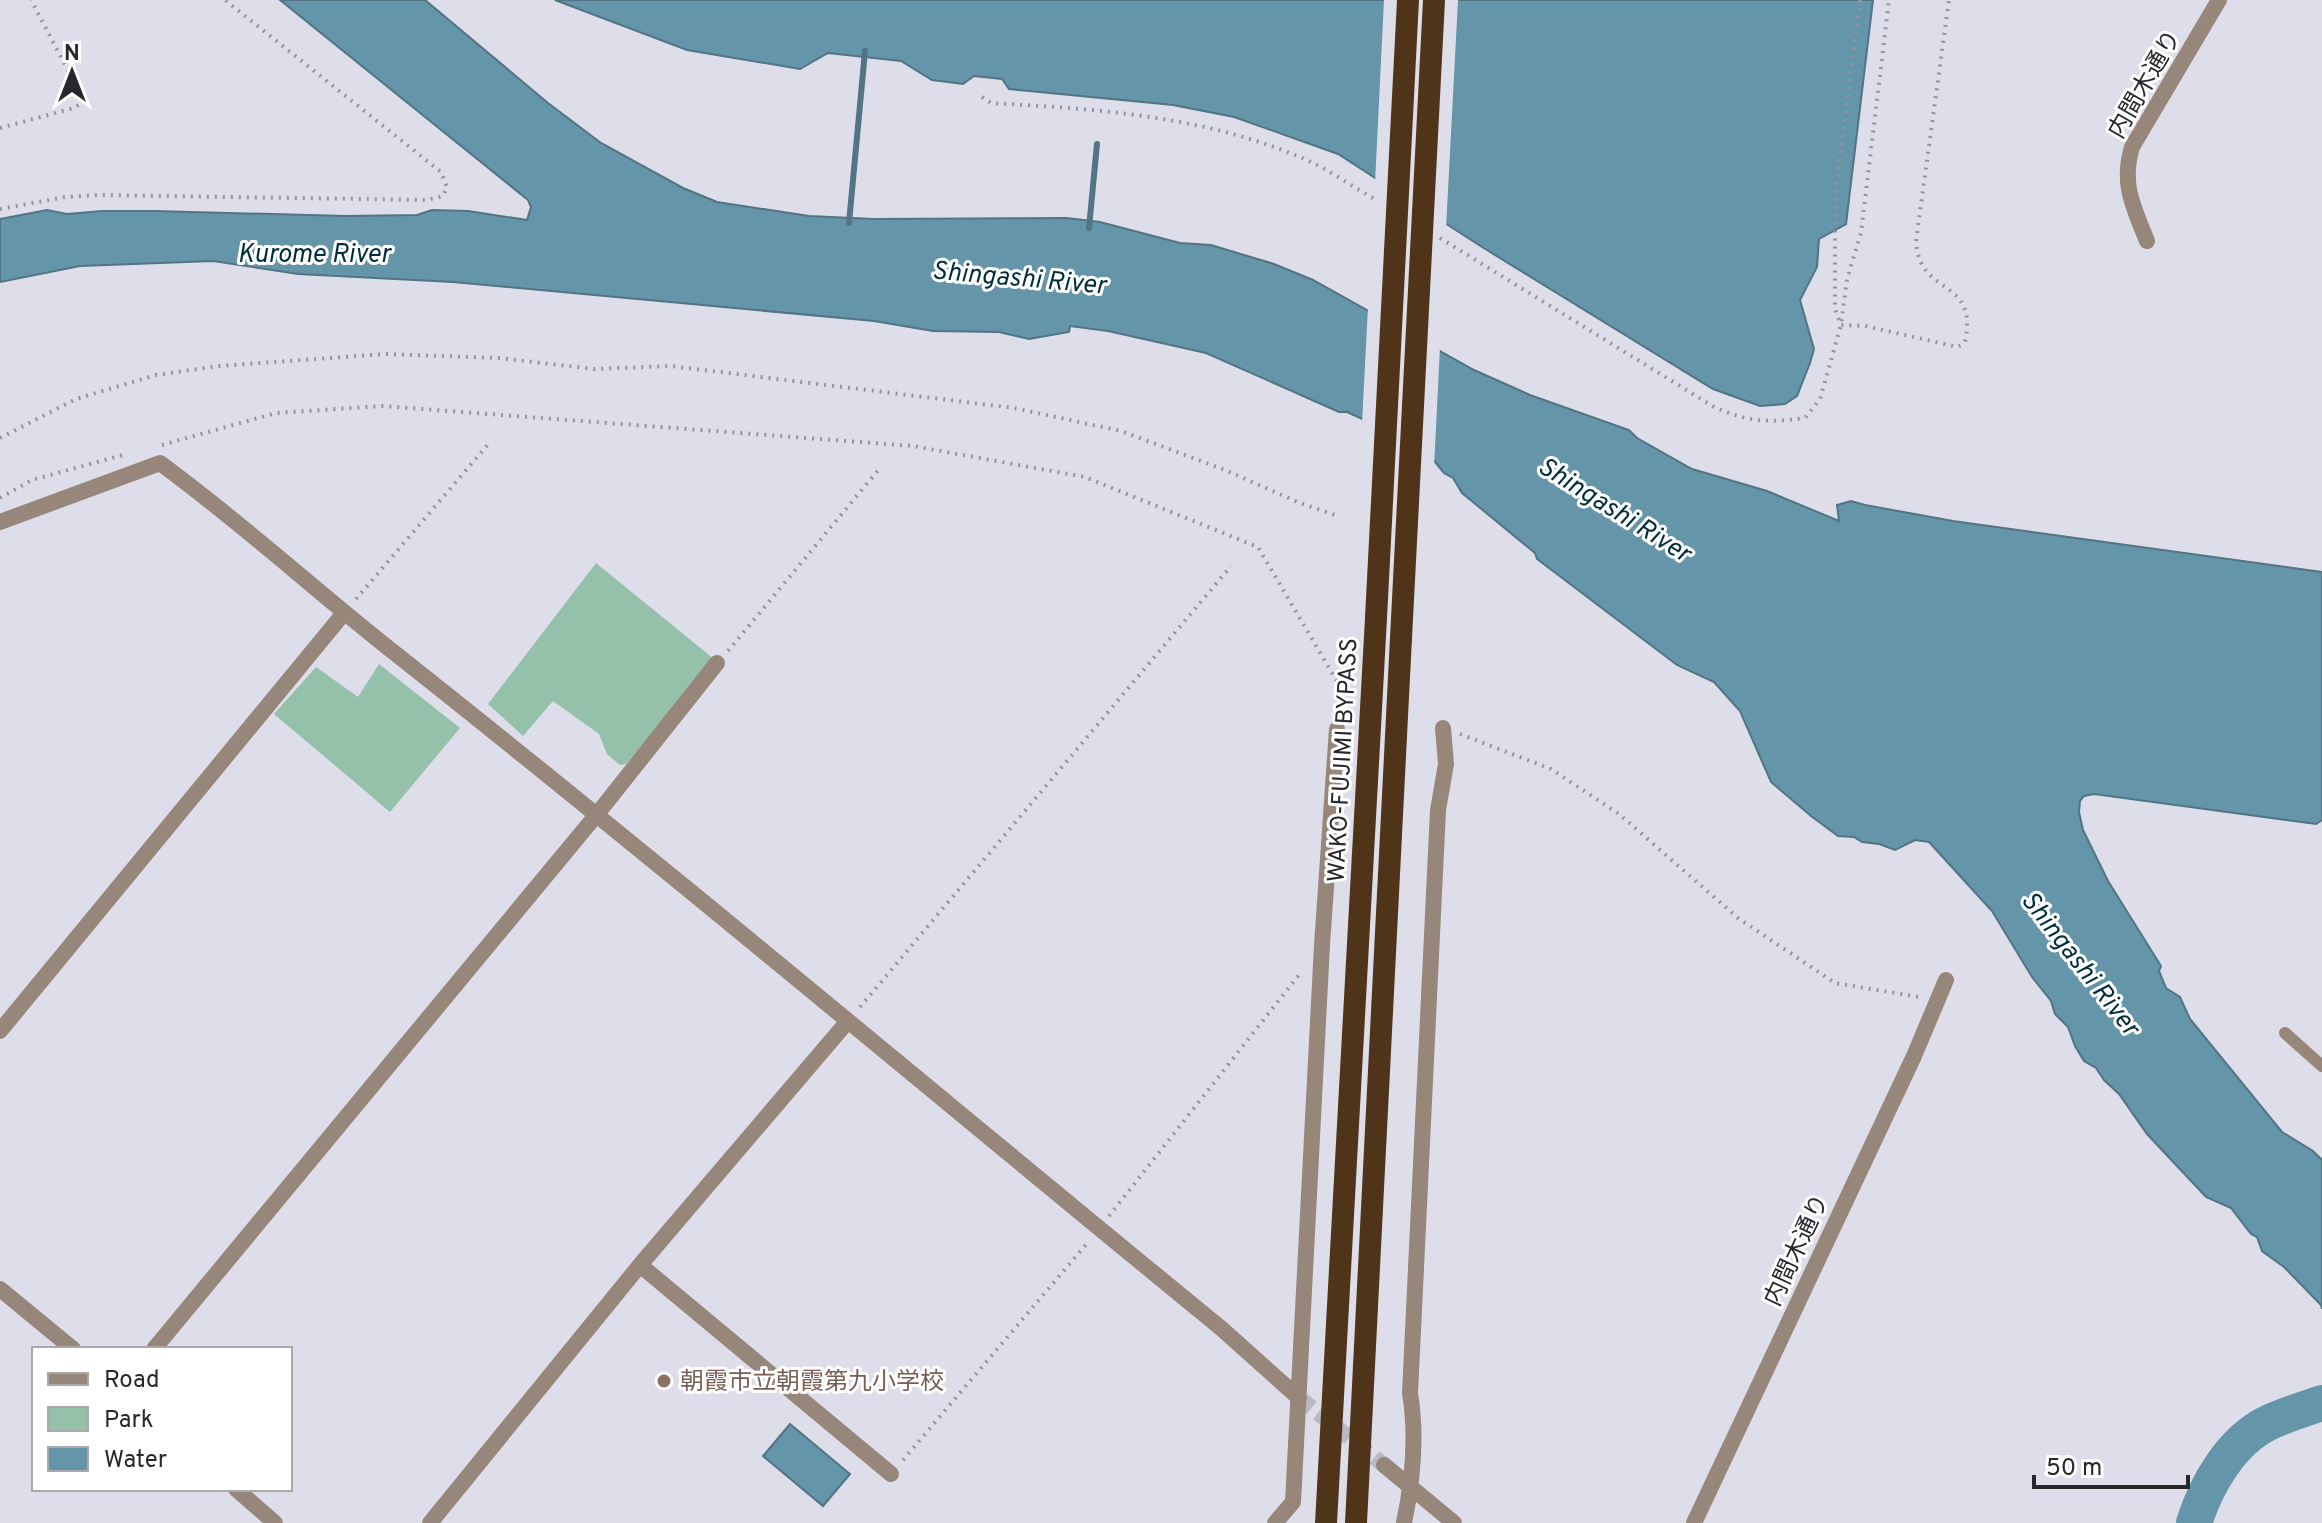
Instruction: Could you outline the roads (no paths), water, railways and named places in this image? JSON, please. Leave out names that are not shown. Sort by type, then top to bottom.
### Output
[{"type":"highway","name":"WAKO-FUJIMI BYPASS","points":[[1326,1523],[1408,0]]},
{"type":"highway","points":[[1356,1523],[1434,0]]},
{"type":"street","name":"内間木通り","points":[[2147,241],[2127,184],[2132,147],[2219,0]]},
{"type":"street","points":[[0,522],[160,463],[226,512],[344,613],[598,813],[1210,1319],[1299,1398]]},
{"type":"street","points":[[0,1031],[344,613]]},
{"type":"street","points":[[156,1347],[598,813],[717,663]]},
{"type":"street","points":[[1404,1523],[1412,1486],[1414,1420],[1410,1393],[1438,810],[1446,764],[1443,728]]},
{"type":"street","points":[[1293,1523],[1322,945],[1337,729]]},
{"type":"street","name":"内間木通り","points":[[1694,1523],[1914,1056],[1946,980]]},
{"type":"street","points":[[430,1523],[640,1265],[848,1021]]},
{"type":"street","points":[[640,1265],[891,1474]]},
{"type":"street","points":[[0,1289],[71,1347]]},
{"type":"street","points":[[1384,1465],[1454,1523]]},
{"type":"street","points":[[238,1491],[275,1523]]},
{"type":"street","points":[[1275,1523],[1293,1502]]},
{"type":"lane","points":[[2285,1033],[2322,1066]]},
{"type":"water","points":[[280,0],[425,0],[601,143],[683,188],[717,202],[809,216],[874,219],[1067,218],[1100,222],[1180,243],[1211,245],[1274,264],[1313,280],[1474,370],[1530,395],[1629,430],[1637,438],[1692,469],[1767,491],[1839,521],[1837,505],[1851,501],[1953,521],[2322,572],[2322,820],[2316,824],[2094,794],[2084,796],[2079,812],[2083,830],[2108,881],[2161,966],[2159,971],[2166,988],[2180,997],[2190,1019],[2282,1132],[2322,1160],[2322,1309],[2284,1267],[2262,1251],[2257,1237],[2251,1234],[2231,1208],[2206,1197],[2147,1134],[2096,1068],[2084,1061],[2068,1027],[2055,1014],[2051,1001],[2032,977],[1992,911],[1929,842],[1915,840],[1895,850],[1854,837],[1838,836],[1771,782],[1740,711],[1714,682],[1677,665],[1537,559],[1535,553],[1462,493],[1453,478],[1444,473],[1431,457],[1347,412],[1339,412],[1206,353],[1108,331],[1070,326],[1069,332],[1029,339],[999,332],[933,331],[874,321],[453,282],[298,274],[213,261],[80,266],[0,282],[0,219],[47,210],[67,214],[154,211],[347,216],[417,215],[432,210],[468,211],[527,220],[531,207],[528,200]]},
{"type":"water","points":[[555,0],[1873,0],[1846,224],[1819,239],[1817,267],[1800,300],[1814,349],[1797,396],[1785,404],[1760,406],[1713,389],[1338,154],[1234,117],[1173,105],[1009,89],[1002,79],[974,76],[963,84],[932,80],[901,61],[828,53],[800,69],[687,50]]},
{"type":"water","points":[[790,1424],[850,1474],[823,1506],[763,1456]]},
{"type":"waterway","points":[[849,223],[865,51]]},
{"type":"waterway","points":[[1089,228],[1097,144]]},
{"type":"waterway","points":[[2194,1523],[2213,1479],[2243,1441],[2268,1423],[2322,1403]]},
{"type":"tunnel","points":[[1299,1398],[1384,1465]]},
{"type":"place","name":"朝霞市立朝霞第九小学校","points":[[664,1381]]},
{"type":"water label","name":"Kurome River","points":[[314,253]]},
{"type":"water label","name":"Shingashi River","points":[[1019,277]]},
{"type":"water label","name":"Shingashi River","points":[[1615,509]]},
{"type":"water label","name":"Shingashi River","points":[[2081,963]]}]
